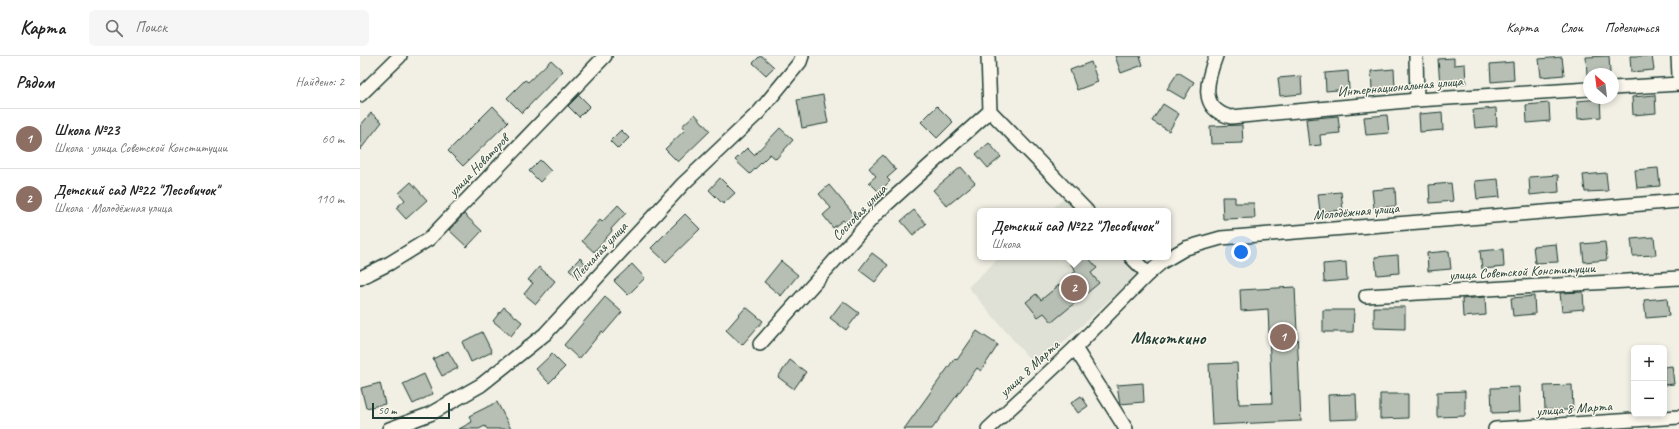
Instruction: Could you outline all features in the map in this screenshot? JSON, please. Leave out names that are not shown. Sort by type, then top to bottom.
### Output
[{"type":"street","points":[[360,95],[400,56]]},
{"type":"street","name":"улица Новаторов","points":[[360,278],[390,263],[429,239],[605,56]]},
{"type":"street","name":"Песчаная улица","points":[[390,429],[430,414],[481,385],[545,334],[683,184],[759,112],[800,62],[802,56]]},
{"type":"street","points":[[988,56],[990,111],[1083,208]]},
{"type":"street","name":"Интернациональная улица","points":[[1216,56],[1207,85],[1207,93],[1215,111],[1221,115],[1231,117],[1417,100],[1583,89]]},
{"type":"street","points":[[1416,56],[1417,100]]},
{"type":"street","points":[[1678,56],[1679,76]]},
{"type":"street","points":[[1619,88],[1679,84]]},
{"type":"street","name":"Сосновая улица","points":[[760,344],[877,212],[990,111]]},
{"type":"street","name":"Молодёжная улица","points":[[1171,257],[1194,246],[1221,238],[1679,201]]},
{"type":"street","points":[[1134,260],[1148,274]]},
{"type":"street","name":"Молодёжная улица","points":[[1075,348],[1148,274],[1166,260]]},
{"type":"street","name":"улица Советской Конституции","points":[[1366,296],[1679,278]]},
{"type":"street","name":"улица 8 Марта","points":[[988,429],[1075,348],[1126,429]]},
{"type":"street","name":"улица 8 Марта","points":[[1495,429],[1679,417]]},
{"type":"shaded area","points":[[1067,195],[1080,208],[1053,208]]},
{"type":"shaded area","points":[[997,260],[1130,260],[1141,271],[1041,363],[1031,361],[968,287]]},
{"type":"building","points":[[760,56],[762,56],[774,67],[766,75],[753,63]]},
{"type":"building","points":[[1115,56],[1140,56],[1143,65],[1121,73]]},
{"type":"building","points":[[1609,56],[1610,68],[1587,68],[1586,57]]},
{"type":"building","points":[[1630,56],[1652,56],[1654,70],[1631,72]]},
{"type":"building","points":[[1562,57],[1564,75],[1541,77],[1539,59]]},
{"type":"building","points":[[1454,58],[1454,65],[1465,64],[1466,83],[1440,85],[1438,59]]},
{"type":"building","points":[[551,60],[563,71],[522,113],[507,98],[525,80],[528,82]]},
{"type":"building","points":[[1091,62],[1098,82],[1077,90],[1070,70]]},
{"type":"building","points":[[1513,62],[1514,80],[1491,82],[1490,64]]},
{"type":"building","points":[[1394,69],[1395,87],[1372,89],[1371,71]]},
{"type":"building","points":[[1348,71],[1349,89],[1326,91],[1325,73]]},
{"type":"building","points":[[1178,72],[1194,82],[1184,99],[1167,89]]},
{"type":"building","points":[[1301,76],[1302,94],[1280,96],[1278,78]]},
{"type":"building","points":[[579,95],[590,106],[579,117],[568,106]]},
{"type":"building","points":[[823,95],[828,123],[802,128],[797,100]]},
{"type":"building","points":[[1655,95],[1656,113],[1633,115],[1632,97]]},
{"type":"building","points":[[1583,100],[1583,104],[1600,104],[1601,117],[1578,119],[1577,101]]},
{"type":"building","points":[[1549,103],[1550,121],[1527,123],[1526,105]]},
{"type":"building","points":[[1163,104],[1179,114],[1169,131],[1152,121]]},
{"type":"building","points":[[493,106],[508,122],[463,166],[448,151]]},
{"type":"building","points":[[937,106],[953,122],[937,138],[921,122]]},
{"type":"building","points":[[1496,108],[1497,126],[1475,128],[1473,110]]},
{"type":"building","points":[[1442,112],[1443,130],[1420,132],[1419,114]]},
{"type":"building","points":[[371,113],[382,122],[360,150],[360,126]]},
{"type":"building","points":[[695,114],[710,131],[678,162],[665,149],[685,130],[682,126]]},
{"type":"building","points":[[1387,115],[1389,133],[1366,135],[1364,117]]},
{"type":"building","points":[[1338,116],[1340,133],[1320,135],[1321,145],[1309,146],[1306,119]]},
{"type":"building","points":[[1242,125],[1243,143],[1211,144],[1210,126]]},
{"type":"building","points":[[780,128],[793,140],[776,159],[770,154],[750,174],[735,160],[747,148],[754,155]]},
{"type":"building","points":[[621,130],[629,138],[618,149],[610,141]]},
{"type":"building","points":[[989,143],[1001,157],[988,168],[976,154]]},
{"type":"building","points":[[883,155],[896,170],[887,178],[890,181],[879,192],[869,182],[876,176],[869,168]]},
{"type":"building","points":[[540,160],[551,171],[540,182],[529,171]]},
{"type":"building","points":[[961,167],[975,183],[947,206],[933,190]]},
{"type":"building","points":[[1658,168],[1660,186],[1637,188],[1635,170]]},
{"type":"building","points":[[1606,173],[1608,191],[1585,192],[1583,175]]},
{"type":"building","points":[[1558,175],[1559,192],[1530,195],[1529,177]]},
{"type":"building","points":[[720,178],[735,193],[723,204],[709,190]]},
{"type":"building","points":[[1498,179],[1500,197],[1477,199],[1475,181]]},
{"type":"building","points":[[411,182],[427,200],[406,219],[396,208],[405,200],[399,193]]},
{"type":"building","points":[[1451,183],[1453,201],[1430,203],[1429,185]]},
{"type":"building","points":[[829,185],[856,217],[847,224],[843,220],[833,228],[823,215],[831,208],[819,194]]},
{"type":"building","points":[[1395,188],[1396,206],[1374,208],[1372,190]]},
{"type":"building","points":[[1341,192],[1343,210],[1320,212],[1318,194]]},
{"type":"building","points":[[1222,197],[1235,197],[1235,203],[1254,203],[1255,218],[1223,219]]},
{"type":"building","points":[[618,205],[626,213],[611,229],[612,231],[594,252],[582,241],[600,220],[602,222]]},
{"type":"building","points":[[914,210],[926,224],[913,235],[901,221]]},
{"type":"building","points":[[464,214],[482,231],[467,247],[449,230]]},
{"type":"building","points":[[685,214],[700,229],[666,262],[651,248]]},
{"type":"building","points":[[1654,237],[1656,255],[1633,256],[1631,239]]},
{"type":"building","points":[[1605,242],[1607,260],[1584,262],[1582,244]]},
{"type":"building","points":[[1556,244],[1558,262],[1535,263],[1533,246]]},
{"type":"building","points":[[1503,249],[1504,267],[1482,269],[1480,251]]},
{"type":"building","points":[[1449,251],[1451,269],[1428,271],[1427,253]]},
{"type":"building","points":[[872,253],[888,265],[875,282],[859,270]]},
{"type":"building","points":[[1398,255],[1399,273],[1377,275],[1375,257]]},
{"type":"building","points":[[580,258],[588,266],[577,277],[569,269]]},
{"type":"building","points":[[1073,260],[1090,260],[1097,268],[1091,273],[1099,283],[1052,322],[1044,313],[1038,317],[1026,302],[1036,294],[1041,300],[1076,271],[1070,263]]},
{"type":"building","points":[[781,261],[798,275],[781,296],[764,282]]},
{"type":"building","points":[[1346,262],[1347,280],[1324,282],[1323,264]]},
{"type":"building","points":[[632,264],[645,278],[628,295],[614,281]]},
{"type":"building","points":[[539,267],[555,281],[536,304],[524,294],[533,283],[528,280]]},
{"type":"building","points":[[1295,287],[1301,421],[1212,425],[1209,364],[1237,363],[1239,404],[1272,403],[1268,309],[1241,311],[1240,290]]},
{"type":"building","points":[[1583,292],[1584,309],[1562,311],[1560,293]]},
{"type":"building","points":[[1534,296],[1535,314],[1513,316],[1511,298]]},
{"type":"building","points":[[605,297],[622,312],[604,333],[602,331],[579,359],[564,345]]},
{"type":"building","points":[[1485,297],[1486,315],[1463,317],[1462,299]]},
{"type":"building","points":[[1667,298],[1669,316],[1646,318],[1644,300]]},
{"type":"building","points":[[843,301],[859,313],[846,330],[830,318]]},
{"type":"building","points":[[504,307],[522,322],[511,336],[493,321]]},
{"type":"building","points":[[746,307],[763,321],[742,345],[726,330]]},
{"type":"building","points":[[1374,307],[1405,307],[1405,329],[1374,328]]},
{"type":"building","points":[[1323,310],[1354,310],[1353,332],[1323,332]]},
{"type":"building","points":[[977,331],[998,345],[981,371],[977,368],[932,429],[904,429],[955,358],[957,360]]},
{"type":"building","points":[[482,332],[492,352],[471,362],[462,342]]},
{"type":"building","points":[[448,351],[458,368],[442,376],[433,359]]},
{"type":"building","points":[[552,354],[565,367],[549,383],[536,369]]},
{"type":"building","points":[[790,360],[806,372],[794,389],[778,377]]},
{"type":"building","points":[[1672,366],[1674,384],[1667,385],[1667,367]]},
{"type":"building","points":[[424,374],[433,394],[413,404],[403,384]]},
{"type":"building","points":[[380,383],[385,404],[366,408],[361,388]]},
{"type":"building","points":[[1143,383],[1144,402],[1120,404],[1117,385]]},
{"type":"building","points":[[1572,385],[1573,410],[1545,410],[1544,386]]},
{"type":"building","points":[[1519,387],[1520,412],[1492,413],[1491,388]]},
{"type":"building","points":[[1465,391],[1465,416],[1437,417],[1437,392]]},
{"type":"building","points":[[1356,394],[1357,419],[1329,420],[1328,395]]},
{"type":"building","points":[[1380,394],[1408,394],[1408,418],[1380,419]]},
{"type":"building","points":[[1081,396],[1088,406],[1078,413],[1071,403]]},
{"type":"building","points":[[497,402],[511,429],[487,429],[485,426],[479,429],[459,429],[472,422],[469,416]]},
{"type":"place","name":"Детский сад №22 \"Лесовичок\"","points":[[1074,288]]},
{"type":"place","name":"Школа №23","points":[[1283,337]]},
{"type":"district","name":"Мякоткино","points":[[1168,338]]}]
